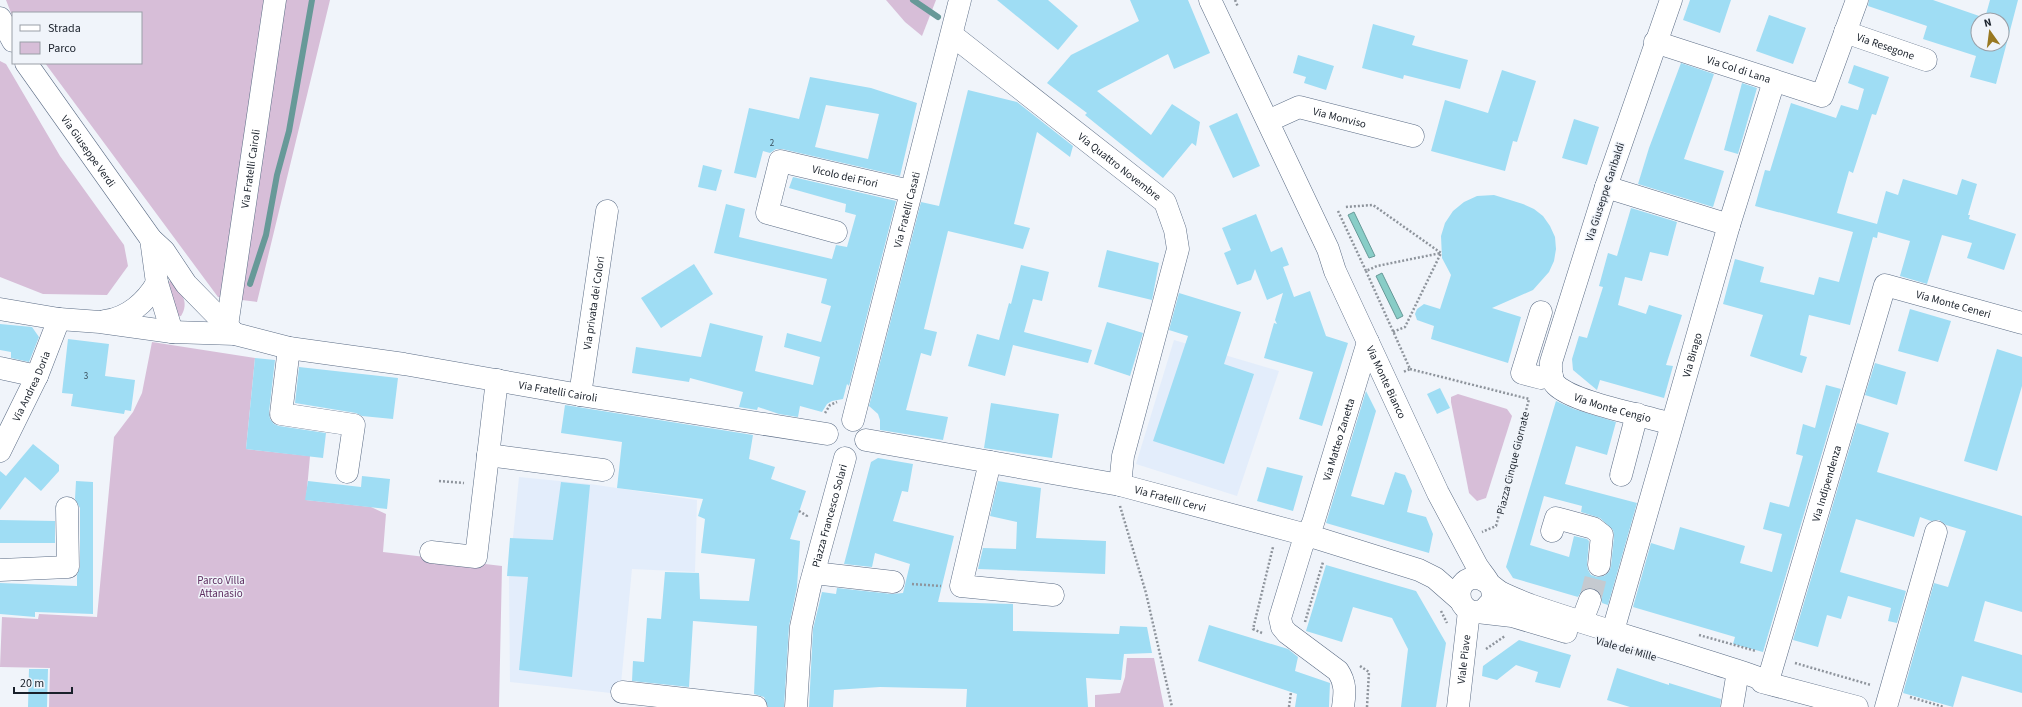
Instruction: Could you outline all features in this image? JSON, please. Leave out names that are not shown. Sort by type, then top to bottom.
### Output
[{"type":"street","name":"Via Fratelli Cairoli","points":[[231,330],[275,0]]},
{"type":"street","name":"Via Fratelli Casati","points":[[853,420],[960,0]]},
{"type":"street","name":"Via Monte Bianco","points":[[1210,0],[1244,75],[1268,121],[1330,254],[1368,342],[1438,493]]},
{"type":"street","name":"Via Giuseppe Garibaldi","points":[[1554,381],[1551,362],[1606,187],[1655,42],[1671,0]]},
{"type":"street","name":"Via Resegone","points":[[1822,96],[1857,0]]},
{"type":"street","points":[[0,18],[12,39]]},
{"type":"street","name":"Via Resegone","points":[[1845,32],[1926,60]]},
{"type":"street","name":"Via Quattro Novembre","points":[[952,35],[1165,202],[1175,230],[1178,249],[1172,279],[1122,456],[1121,477]]},
{"type":"street","name":"Via Col di Lana","points":[[1655,42],[1822,96]]},
{"type":"street","name":"Via Giuseppe Verdi","points":[[27,64],[152,239],[164,251],[186,284],[231,330]]},
{"type":"street","name":"Via Monte Bianco","points":[[1244,75],[1263,144],[1305,235],[1313,249],[1336,270]]},
{"type":"street","name":"Via Birago","points":[[1613,631],[1729,224],[1774,81]]},
{"type":"street","name":"Via Monviso","points":[[1268,121],[1299,107],[1413,136]]},
{"type":"street","name":"Vicolo dei Fiori","points":[[836,232],[767,213],[780,161],[910,192]]},
{"type":"street","points":[[1606,187],[1729,224]]},
{"type":"street","name":"Via privata dei Colori","points":[[580,395],[607,211]]},
{"type":"street","name":"Via Giuseppe Verdi","points":[[152,239],[157,283],[172,332],[182,330],[187,325],[192,314],[191,296],[186,284]]},
{"type":"street","points":[[100,322],[112,320],[132,311],[149,297],[157,283]]},
{"type":"street","name":"Via Monte Ceneri","points":[[1885,285],[2022,323]]},
{"type":"street","name":"Via Indipendenza","points":[[1772,683],[1776,657],[1885,285]]},
{"type":"street","name":"Via Fratelli Cairoli","points":[[0,309],[59,319],[100,322],[172,332],[231,330],[289,348],[827,434]]},
{"type":"street","points":[[1541,312],[1522,373],[1554,381]]},
{"type":"street","name":"Via Andrea Doria","points":[[0,451],[37,376],[59,319]]},
{"type":"street","name":"Via Matteo Zanetta","points":[[1343,707],[1345,690],[1343,679],[1338,671],[1287,633],[1282,627],[1280,618],[1302,546],[1313,523],[1368,342]]},
{"type":"street","points":[[289,348],[281,414],[354,425],[347,472]]},
{"type":"street","points":[[0,368],[37,376]]},
{"type":"street","points":[[431,552],[476,557],[496,380]]},
{"type":"street","name":"Via Monte Cengio","points":[[1554,381],[1568,393],[1583,399],[1671,424]]},
{"type":"street","points":[[1621,475],[1637,414]]},
{"type":"street","points":[[827,434],[834,424],[846,419],[853,420],[863,428],[866,440]]},
{"type":"street","name":"Piazza Francesco Solari","points":[[827,434],[828,446],[836,455],[845,458],[858,454],[862,450],[866,440]]},
{"type":"street","name":"Via Fratelli Cervi","points":[[866,440],[990,462],[1121,477],[1419,570],[1435,578],[1467,602]]},
{"type":"street","points":[[488,455],[602,470]]},
{"type":"street","name":"Piazza Francesco Solari","points":[[796,707],[801,627],[845,458]]},
{"type":"street","points":[[990,462],[961,586],[1053,595]]},
{"type":"street","points":[[1438,493],[1493,592],[1492,601],[1486,609],[1467,602]]},
{"type":"street","points":[[1438,493],[1460,553],[1467,602]]},
{"type":"street","points":[[0,570],[68,567],[67,508]]},
{"type":"street","points":[[1552,531],[1556,518],[1593,528],[1602,535],[1598,565]]},
{"type":"street","points":[[1888,699],[1936,532]]},
{"type":"street","name":"Piazza Francesco Solari","points":[[814,573],[893,582]]},
{"type":"street","points":[[1467,602],[1467,580],[1474,578],[1482,579],[1489,583]]},
{"type":"street","name":"Viale dei Mille","points":[[1489,583],[1499,591],[1516,600],[1772,683],[1856,707]]},
{"type":"street","points":[[1582,621],[1590,600]]},
{"type":"street","name":"Viale dei Mille","points":[[1467,602],[1668,661],[1737,677],[1772,683]]},
{"type":"street","name":"Viale Piave","points":[[1458,707],[1467,602]]},
{"type":"street","points":[[1732,707],[1737,677]]},
{"type":"street","points":[[622,692],[756,707]]},
{"type":"path","points":[[1345,207],[1373,205],[1441,253]]},
{"type":"path","points":[[1338,211],[1410,369],[1403,372]]},
{"type":"path","points":[[1366,271],[1377,266],[1441,253]]},
{"type":"path","points":[[1393,332],[1405,327],[1441,253]]},
{"type":"path","name":"Piazza Cinque Giornate","points":[[1410,369],[1529,399],[1496,526],[1476,535]]},
{"type":"path","points":[[1121,477],[1120,505],[1146,593],[1172,707]]},
{"type":"path","points":[[439,481],[484,485]]},
{"type":"path","points":[[1482,532],[1485,538]]},
{"type":"path","points":[[1304,623],[1324,558]]},
{"type":"path","points":[[893,582],[961,586]]},
{"type":"path","points":[[1693,633],[1776,657],[1888,699],[1944,707]]},
{"type":"path","points":[[1358,664],[1369,672],[1367,707]]},
{"type":"path","points":[[1289,707],[1291,692]]},
{"type":"shaded area","points":[[1354,212],[1375,256],[1369,258],[1348,215]]},
{"type":"shaded area","points":[[1382,273],[1403,316],[1397,319],[1376,276]]},
{"type":"shaded area","points":[[1174,340],[1279,371],[1237,496],[1136,464]]},
{"type":"shaded area","points":[[519,477],[590,484],[697,500],[695,572],[632,569],[620,694],[510,682],[509,578]]},
{"type":"green space","points":[[6,0],[330,0],[257,302],[218,297],[46,64],[142,64],[142,12],[12,12],[12,15]]},
{"type":"green space","points":[[886,0],[936,0],[922,36],[905,22]]},
{"type":"green space","points":[[0,61],[6,64],[60,156],[124,245],[128,266],[107,295],[43,294],[0,277]]},
{"type":"green space","points":[[172,280],[183,297],[185,306],[181,316],[176,317],[170,294],[169,282]]},
{"type":"green space","name":"Parco Villa Attanasio","points":[[152,342],[255,358],[246,449],[310,456],[306,500],[371,507],[386,514],[383,552],[502,566],[499,707],[49,707],[50,668],[0,667],[2,617],[38,619],[39,614],[97,617],[114,437],[133,412],[142,393]]},
{"type":"green space","points":[[1458,394],[1507,409],[1512,416],[1486,498],[1477,501],[1469,493],[1451,402],[1451,397]]},
{"type":"green space","points":[[1127,658],[1154,658],[1164,707],[1095,707],[1095,695],[1120,693],[1125,677]]},
{"type":"building","points":[[997,0],[1048,0],[1078,26],[1058,50]]},
{"type":"building","points":[[1130,0],[1188,0],[1210,53],[1174,69],[1168,54],[1097,91],[1151,135],[1172,104],[1200,122],[1196,146],[1192,143],[1163,178],[1085,115],[1087,113],[1047,83],[1071,55],[1139,21]]},
{"type":"building","points":[[1690,0],[1731,0],[1720,33],[1683,20]]},
{"type":"building","points":[[1869,0],[1933,0],[1970,13],[1970,52],[2004,52],[1996,84],[1970,77],[1976,56],[1923,39],[1927,26],[1868,6]]},
{"type":"building","points":[[1990,0],[2018,0],[2010,31],[2010,12],[1987,12]]},
{"type":"building","points":[[1769,15],[1806,28],[1793,64],[1756,51]]},
{"type":"building","points":[[1373,24],[1415,36],[1412,45],[1468,60],[1460,89],[1404,75],[1403,79],[1362,68]]},
{"type":"building","points":[[1298,55],[1334,66],[1326,90],[1304,83],[1306,77],[1293,73]]},
{"type":"building","points":[[1681,63],[1714,74],[1684,159],[1724,171],[1713,207],[1638,184],[1649,148]]},
{"type":"building","points":[[1854,65],[1889,77],[1876,115],[1872,114],[1853,173],[1849,171],[1837,213],[1877,224],[1886,191],[1898,195],[1903,179],[1957,195],[1962,179],[1977,184],[1968,215],[1970,215],[1969,219],[2016,234],[2004,270],[1967,258],[1972,243],[1942,235],[1927,284],[1900,276],[1910,241],[1878,232],[1877,238],[1873,237],[1850,325],[1809,315],[1800,355],[1807,357],[1802,373],[1750,356],[1763,315],[1723,304],[1735,259],[1764,267],[1760,282],[1814,295],[1819,277],[1839,282],[1853,232],[1755,206],[1765,170],[1770,171],[1791,103],[1836,118],[1841,105],[1858,110],[1864,89],[1848,83]]},
{"type":"building","points":[[1502,70],[1536,81],[1517,142],[1513,141],[1505,171],[1431,151],[1445,100],[1488,113]]},
{"type":"building","points":[[810,77],[871,88],[917,103],[900,176],[782,149],[776,149],[770,153],[763,151],[756,178],[734,173],[749,108],[799,119]],"holes":[[[826,105],[879,114],[868,159],[815,147]]]},
{"type":"building","points":[[1742,83],[1757,88],[1738,154],[1724,150]]},
{"type":"building","points":[[968,90],[1017,102],[1073,146],[1070,157],[1037,132],[1014,224],[1030,228],[1023,249],[948,231],[924,329],[937,332],[931,356],[921,353],[906,410],[948,417],[943,440],[880,430],[880,420],[878,414],[869,406],[921,202],[939,206]]},
{"type":"building","points":[[1237,113],[1260,166],[1233,178],[1209,126]]},
{"type":"building","points":[[1574,119],[1599,127],[1587,165],[1562,158]]},
{"type":"building","points":[[703,165],[722,170],[716,191],[698,187]]},
{"type":"building","points":[[793,177],[896,201],[849,386],[847,384],[843,399],[832,401],[827,404],[822,412],[800,406],[798,417],[779,414],[758,407],[757,410],[739,407],[743,392],[690,378],[689,382],[632,373],[636,347],[701,357],[710,323],[763,336],[755,371],[813,385],[820,357],[784,347],[787,333],[821,342],[831,306],[821,303],[827,279],[714,253],[726,204],[745,209],[739,237],[832,259],[836,245],[847,247],[856,215],[845,212],[846,204],[789,188]]},
{"type":"building","points":[[1494,195],[1523,204],[1534,209],[1543,216],[1555,237],[1556,249],[1554,261],[1549,272],[1533,290],[1492,308],[1521,317],[1508,363],[1431,339],[1434,326],[1417,320],[1415,314],[1417,309],[1424,304],[1440,309],[1451,275],[1442,258],[1441,236],[1445,223],[1453,211],[1464,202],[1477,196]]},
{"type":"building","points":[[1631,208],[1677,222],[1668,256],[1650,252],[1642,281],[1625,277],[1618,305],[1646,314],[1649,305],[1682,315],[1666,365],[1673,366],[1664,398],[1600,380],[1597,390],[1573,370],[1572,359],[1579,336],[1587,338],[1603,287],[1599,286],[1608,253],[1617,256]]},
{"type":"building","points":[[1256,214],[1271,252],[1282,247],[1289,265],[1283,267],[1294,297],[1310,291],[1326,336],[1348,343],[1322,426],[1299,419],[1313,372],[1264,358],[1274,323],[1277,324],[1275,320],[1283,293],[1267,300],[1255,269],[1251,280],[1237,285],[1224,253],[1231,250],[1222,228]]},
{"type":"building","points":[[1107,250],[1159,263],[1152,300],[1098,287]]},
{"type":"building","points":[[694,264],[713,294],[661,328],[641,298]]},
{"type":"building","points":[[1021,265],[1049,272],[1042,301],[1033,299],[1024,332],[1092,350],[1088,363],[1013,345],[1005,376],[968,366],[977,334],[999,340],[1009,303],[1011,304]]},
{"type":"building","points":[[1179,293],[1241,312],[1224,364],[1254,374],[1224,464],[1153,441],[1188,336],[1169,330]]},
{"type":"building","points":[[1910,309],[1951,321],[1938,362],[1898,351]]},
{"type":"building","points":[[1107,322],[1143,333],[1130,376],[1094,364]]},
{"type":"building","points":[[0,324],[32,327],[39,337],[29,362],[11,358],[11,352],[0,350]]},
{"type":"building","points":[[68,339],[109,344],[105,376],[135,380],[131,411],[125,410],[124,414],[71,406],[73,394],[62,393]]},
{"type":"building","points":[[1997,349],[2022,357],[2022,386],[1997,471],[1964,461]]},
{"type":"building","points":[[255,358],[275,360],[269,412],[270,419],[274,424],[279,426],[326,433],[323,458],[246,449]]},
{"type":"building","points":[[1875,363],[1906,372],[1897,405],[1865,395]]},
{"type":"building","points":[[299,367],[398,378],[393,419],[362,416],[356,413],[295,403]]},
{"type":"building","points":[[1826,385],[1841,389],[1763,652],[1733,644],[1735,637],[1633,607],[1651,543],[1674,550],[1680,527],[1745,546],[1740,563],[1772,572],[1782,534],[1763,529],[1770,502],[1789,507],[1803,456],[1796,454],[1803,424],[1815,428]]},
{"type":"building","points":[[1440,388],[1450,408],[1437,414],[1427,394]]},
{"type":"building","points":[[1366,391],[1376,411],[1351,496],[1384,505],[1395,472],[1405,475],[1412,491],[1407,512],[1426,517],[1433,534],[1429,553],[1326,523]]},
{"type":"building","points":[[1556,401],[1574,409],[1616,422],[1607,455],[1576,446],[1565,484],[1637,503],[1608,605],[1602,603],[1600,592],[1595,588],[1582,590],[1578,597],[1513,578],[1506,567]],"holes":[[[1544,496],[1582,506],[1581,512],[1600,518],[1613,530],[1614,536],[1611,566],[1609,572],[1604,576],[1597,577],[1591,575],[1588,570],[1587,564],[1589,541],[1587,539],[1574,536],[1569,557],[1530,545]]]},
{"type":"building","points":[[991,403],[1059,414],[1052,458],[984,448]]},
{"type":"building","points":[[565,405],[753,435],[749,459],[775,467],[771,479],[806,491],[790,539],[800,541],[797,587],[789,626],[784,707],[768,707],[764,697],[754,694],[757,626],[693,621],[689,687],[632,681],[633,661],[644,662],[647,618],[661,619],[665,572],[699,573],[700,599],[749,601],[755,559],[701,553],[705,519],[698,516],[703,499],[617,488],[622,442],[561,433]]},
{"type":"building","points":[[1857,423],[1889,433],[1877,472],[2022,516],[2022,612],[1985,601],[1974,641],[2022,655],[2022,693],[1962,676],[1953,707],[1903,693],[1934,583],[1948,587],[1966,531],[1946,525],[1939,520],[1931,521],[1920,517],[1914,537],[1856,519],[1840,572],[1906,591],[1897,623],[1888,621],[1891,608],[1848,596],[1841,619],[1827,615],[1818,647],[1793,640]]},
{"type":"building","points":[[33,444],[59,465],[59,471],[41,491],[25,477],[0,510],[0,471],[6,476]]},
{"type":"building","points":[[878,458],[913,464],[908,492],[902,491],[893,521],[954,536],[938,602],[1013,604],[1013,631],[1119,634],[1120,626],[1147,627],[1152,653],[1124,654],[1121,680],[1086,678],[1088,707],[966,707],[967,689],[880,687],[834,690],[833,707],[809,707],[813,629],[822,592],[836,594],[837,588],[892,594],[903,593],[910,564],[875,553],[872,567],[844,564],[871,462]]},
{"type":"building","points":[[1267,467],[1303,476],[1293,511],[1257,501]]},
{"type":"building","points":[[362,476],[390,479],[387,509],[305,500],[308,481],[361,487]]},
{"type":"building","points":[[76,481],[93,482],[93,614],[35,612],[35,617],[0,614],[0,583],[77,586],[77,575],[80,567],[80,508],[75,499]]},
{"type":"building","points":[[998,481],[1041,488],[1036,538],[1106,541],[1105,574],[978,569],[983,548],[1016,549],[1017,522],[990,516]]},
{"type":"building","points":[[561,482],[590,485],[572,677],[519,670],[528,577],[507,576],[510,538],[553,540]]},
{"type":"building","points":[[0,520],[55,521],[55,543],[0,543]]},
{"type":"building","points":[[1326,565],[1416,591],[1446,643],[1436,707],[1401,707],[1408,649],[1392,618],[1353,607],[1342,642],[1306,631]]},
{"type":"building","points":[[1209,625],[1288,649],[1298,657],[1295,671],[1330,683],[1329,707],[1295,707],[1297,694],[1198,661]]},
{"type":"building","points":[[1519,640],[1571,655],[1560,688],[1535,682],[1538,672],[1516,665],[1497,680],[1482,676],[1483,666]]},
{"type":"building","points":[[1617,668],[1669,685],[1669,683],[1721,699],[1720,707],[1630,707],[1607,700]]},
{"type":"building","points":[[29,669],[48,669],[47,707],[28,707]]},
{"type":"waterway","points":[[250,284],[266,235],[277,175],[289,131],[312,0]]},
{"type":"waterway","points":[[913,0],[938,17]]},
{"type":"tunnel","points":[[1590,600],[1599,565]]}]
